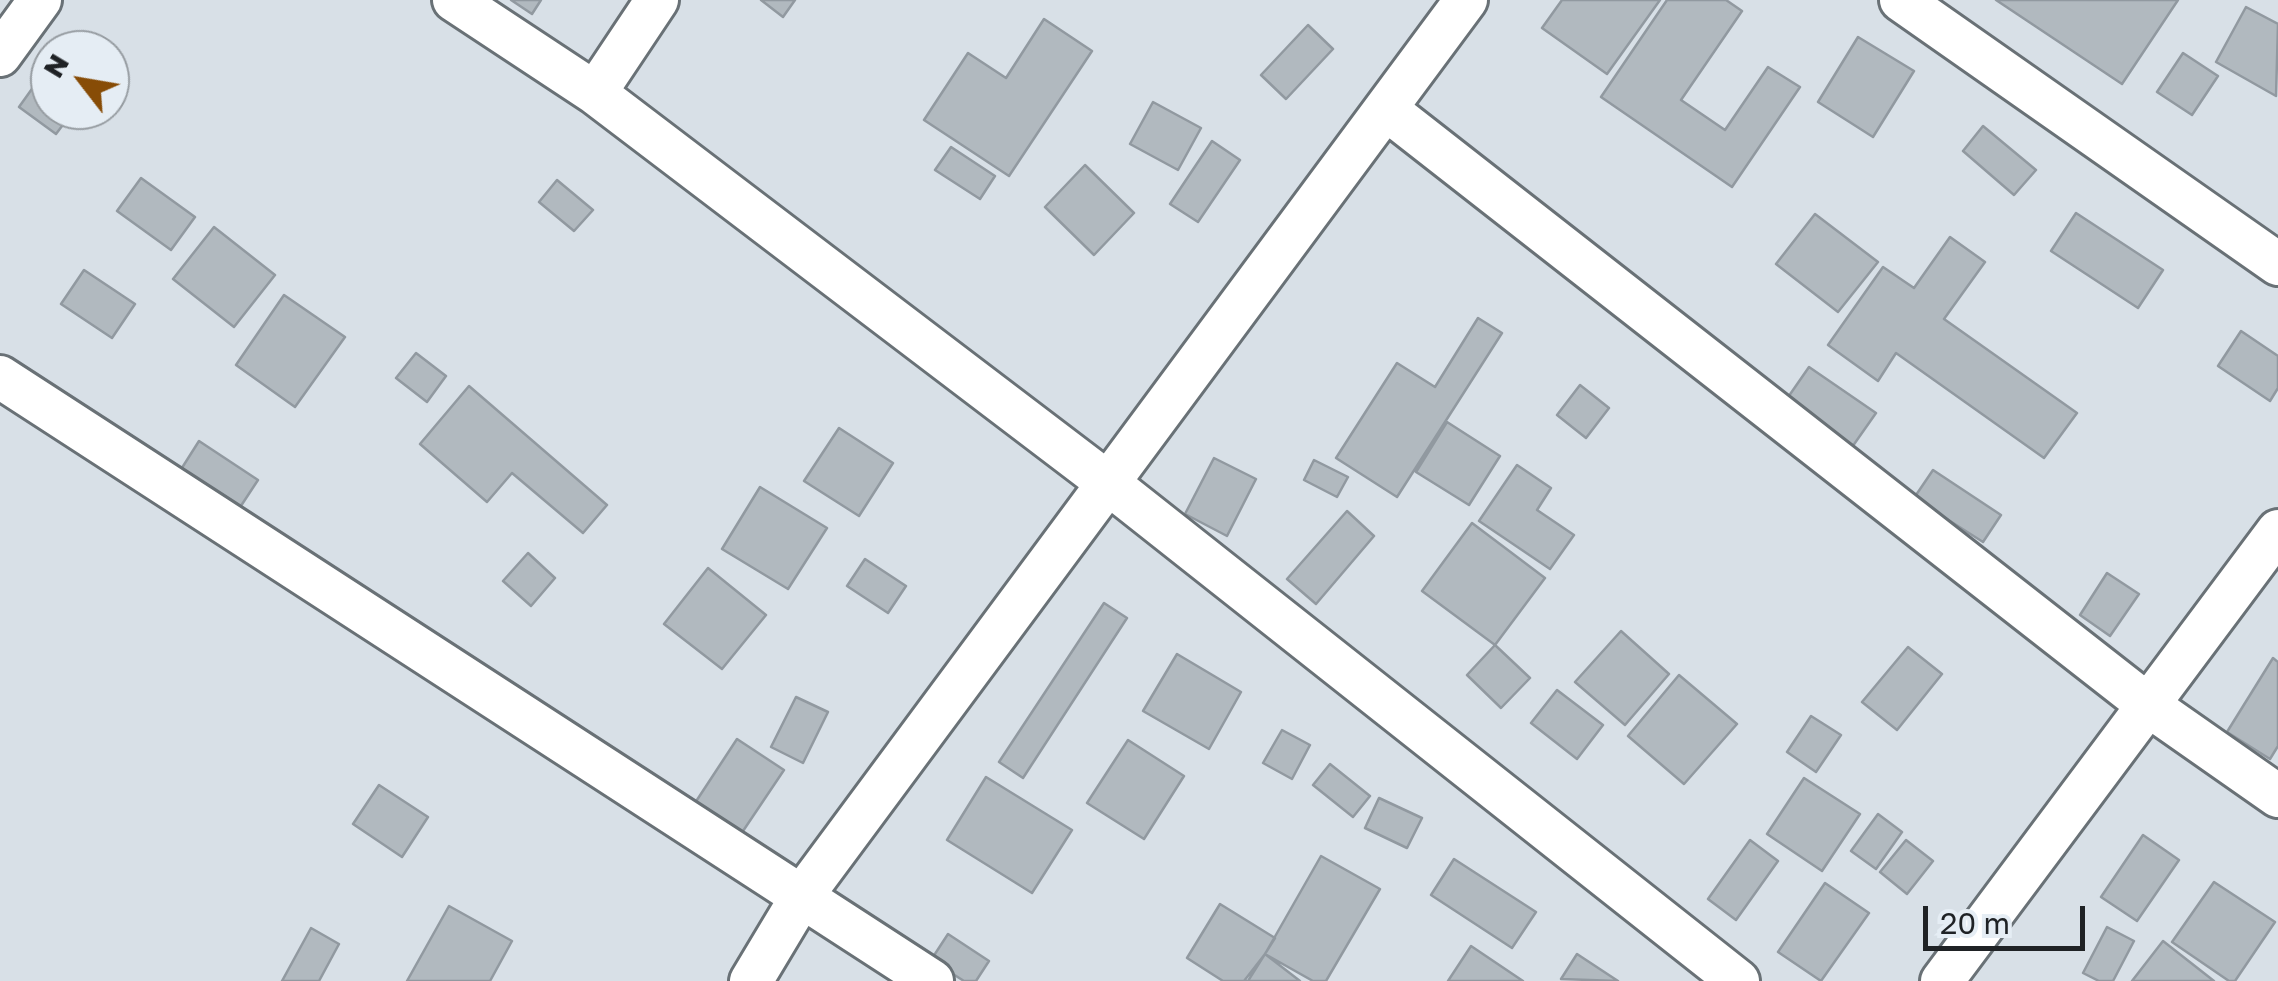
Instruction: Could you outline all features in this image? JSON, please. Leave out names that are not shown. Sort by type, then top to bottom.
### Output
[{"type":"street","points":[[0,54],[40,0]]},
{"type":"street","points":[[454,0],[595,93],[1108,483],[1738,981]]},
{"type":"street","points":[[595,93],[657,0]]},
{"type":"street","points":[[751,981],[802,896],[1466,0]]},
{"type":"street","points":[[1901,0],[2278,264]]},
{"type":"street","points":[[1386,109],[2148,705],[2278,796]]},
{"type":"street","points":[[0,377],[932,981]]},
{"type":"street","points":[[1942,981],[2278,531]]},
{"type":"building","points":[[511,0],[541,0],[532,14]]},
{"type":"building","points":[[761,0],[795,0],[783,17]]},
{"type":"building","points":[[1562,0],[1660,0],[1607,74],[1542,28]]},
{"type":"building","points":[[1667,0],[1726,0],[1742,11],[1681,100],[1725,130],[1768,67],[1800,87],[1732,187],[1601,97]]},
{"type":"building","points":[[1996,0],[2178,0],[2122,84]]},
{"type":"building","points":[[2246,7],[2278,24],[2276,96],[2216,62]]},
{"type":"building","points":[[1044,19],[1092,51],[1009,176],[924,120],[968,53],[1006,78]]},
{"type":"building","points":[[1308,25],[1333,49],[1286,99],[1261,75]]},
{"type":"building","points":[[1858,37],[1914,71],[1873,137],[1818,102]]},
{"type":"building","points":[[2183,53],[2218,76],[2192,115],[2157,92]]},
{"type":"building","points":[[30,92],[30,115],[19,107]]},
{"type":"building","points":[[1153,102],[1201,128],[1178,170],[1130,144]]},
{"type":"building","points":[[1983,126],[2036,170],[2014,195],[1963,151]]},
{"type":"building","points":[[1212,141],[1240,160],[1198,222],[1170,204]]},
{"type":"building","points":[[951,147],[995,176],[980,199],[935,170]]},
{"type":"building","points":[[1085,165],[1134,213],[1094,255],[1045,207]]},
{"type":"building","points":[[141,178],[195,217],[171,250],[117,211]]},
{"type":"building","points":[[557,180],[593,210],[574,231],[539,202]]},
{"type":"building","points":[[2076,213],[2163,270],[2138,308],[2051,251]]},
{"type":"building","points":[[1815,214],[1878,262],[1838,312],[1776,264]]},
{"type":"building","points":[[214,227],[275,275],[234,327],[173,279]]},
{"type":"building","points":[[1950,237],[1985,262],[1944,319],[2077,413],[2044,458],[1896,353],[1878,381],[1828,345],[1883,267],[1914,288]]},
{"type":"building","points":[[84,270],[135,304],[112,338],[61,304]]},
{"type":"building","points":[[284,295],[345,337],[295,407],[236,365]]},
{"type":"building","points":[[1478,318],[1502,333],[1397,497],[1336,458],[1397,363],[1435,387]]},
{"type":"building","points":[[2241,331],[2278,356],[2278,388],[2270,401],[2218,366]]},
{"type":"building","points":[[416,353],[446,376],[427,402],[396,378]]},
{"type":"building","points":[[1809,367],[1876,413],[1850,450],[1784,403]]},
{"type":"building","points":[[1580,385],[1609,408],[1586,438],[1557,415]]},
{"type":"building","points":[[469,386],[607,505],[583,533],[512,473],[487,502],[420,444]]},
{"type":"building","points":[[1447,422],[1500,456],[1469,505],[1416,472]]},
{"type":"building","points":[[839,428],[893,463],[859,516],[804,481]]},
{"type":"building","points":[[199,441],[258,480],[231,521],[173,482]]},
{"type":"building","points":[[1214,458],[1256,479],[1227,536],[1185,514]]},
{"type":"building","points":[[1314,460],[1348,477],[1337,497],[1304,480]]},
{"type":"building","points":[[1517,465],[1551,488],[1537,510],[1574,535],[1550,569],[1479,521]]},
{"type":"building","points":[[1933,470],[2001,515],[1983,542],[1914,498]]},
{"type":"building","points":[[760,487],[827,528],[788,589],[722,549]]},
{"type":"building","points":[[1347,511],[1374,536],[1316,604],[1287,579]]},
{"type":"building","points":[[1472,523],[1545,578],[1495,645],[1422,591]]},
{"type":"building","points":[[528,553],[555,578],[531,606],[503,581]]},
{"type":"building","points":[[865,559],[906,586],[888,613],[847,586]]},
{"type":"building","points":[[708,568],[766,615],[722,669],[664,624]]},
{"type":"building","points":[[2107,573],[2139,594],[2110,636],[2080,615]]},
{"type":"building","points":[[1104,603],[1127,618],[1023,778],[999,762]]},
{"type":"building","points":[[1621,631],[1669,674],[1625,725],[1575,682]]},
{"type":"building","points":[[1495,645],[1530,678],[1501,708],[1467,675]]},
{"type":"building","points":[[1908,647],[1942,674],[1897,730],[1862,702]]},
{"type":"building","points":[[1177,654],[1241,692],[1209,749],[1143,711]]},
{"type":"building","points":[[2273,658],[2278,662],[2278,746],[2270,759],[2227,732]]},
{"type":"building","points":[[1679,675],[1737,724],[1684,784],[1628,736]]},
{"type":"building","points":[[1557,690],[1603,725],[1577,759],[1531,723]]},
{"type":"building","points":[[796,697],[828,712],[803,763],[771,747]]},
{"type":"building","points":[[1811,716],[1841,735],[1816,772],[1787,752]]},
{"type":"building","points":[[1282,730],[1310,745],[1292,779],[1263,763]]},
{"type":"building","points":[[737,739],[784,770],[739,837],[693,806]]},
{"type":"building","points":[[1128,740],[1184,776],[1144,839],[1087,803]]},
{"type":"building","points":[[1330,764],[1370,796],[1353,817],[1313,785]]},
{"type":"building","points":[[986,777],[1072,830],[1032,893],[947,840]]},
{"type":"building","points":[[1804,778],[1860,814],[1822,871],[1767,834]]},
{"type":"building","points":[[379,785],[428,817],[402,857],[353,824]]},
{"type":"building","points":[[1379,798],[1422,818],[1407,848],[1365,828]]},
{"type":"building","points":[[1878,814],[1902,832],[1876,869],[1851,851]]},
{"type":"building","points":[[2143,835],[2179,860],[2137,921],[2101,897]]},
{"type":"building","points":[[1750,840],[1778,861],[1736,920],[1708,899]]},
{"type":"building","points":[[1906,840],[1933,861],[1907,894],[1880,872]]},
{"type":"building","points":[[1321,856],[1380,889],[1326,981],[1313,981],[1265,954]]},
{"type":"building","points":[[1454,859],[1536,912],[1512,948],[1431,895]]},
{"type":"building","points":[[2214,882],[2275,922],[2235,981],[2229,981],[2172,942]]},
{"type":"building","points":[[1825,883],[1869,913],[1821,981],[1778,952]]},
{"type":"building","points":[[1220,904],[1275,938],[1248,981],[1223,981],[1187,958]]},
{"type":"building","points":[[449,906],[512,941],[490,981],[407,981]]},
{"type":"building","points":[[2107,927],[2134,941],[2113,981],[2099,981],[2083,973]]},
{"type":"building","points":[[311,928],[339,944],[319,981],[282,981]]},
{"type":"building","points":[[948,934],[989,961],[976,981],[964,981],[931,960]]},
{"type":"building","points":[[2163,941],[2214,981],[2132,981]]},
{"type":"building","points":[[1471,946],[1523,981],[1448,981]]},
{"type":"building","points":[[1265,954],[1300,981],[1244,981]]},
{"type":"building","points":[[1577,954],[1618,981],[1561,979]]}]
